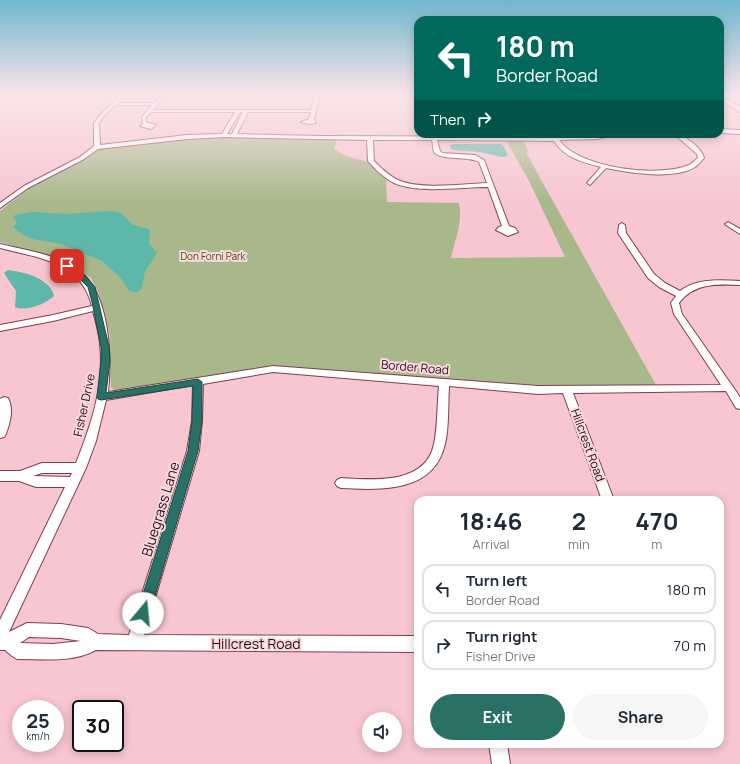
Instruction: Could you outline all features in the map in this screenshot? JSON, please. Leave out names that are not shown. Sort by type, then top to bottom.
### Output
[{"type":"street","points":[[97,132],[97,146]]},
{"type":"street","points":[[0,206],[26,187],[82,158],[97,146],[134,145],[187,137],[234,134],[303,138],[434,138],[437,152],[441,155],[480,158],[506,227]]},
{"type":"street","points":[[370,138],[371,161],[391,179],[398,183],[415,186],[491,185]]},
{"type":"street","points":[[554,138],[560,147],[569,154],[588,163],[604,167],[642,171],[672,171],[695,166],[699,162],[700,154],[682,138]]},
{"type":"street","points":[[700,156],[708,157]]},
{"type":"street","points":[[590,183],[604,167]]},
{"type":"street","points":[[728,224],[740,232]]},
{"type":"street","points":[[622,225],[622,233],[651,276],[662,285],[681,295]]},
{"type":"street","name":"Fisher Drive","points":[[0,246],[67,266],[79,273],[91,287],[105,347],[106,360],[96,424],[80,468],[3,640]]},
{"type":"street","points":[[740,283],[703,284],[691,288],[681,295],[675,303],[678,314],[740,405]]},
{"type":"street","points":[[0,328],[53,318],[96,304]]},
{"type":"street","name":"Border Road","points":[[101,397],[261,371],[278,370],[538,390],[728,388]]},
{"type":"street","name":"Bluegrass Lane","points":[[134,642],[193,451],[197,421],[198,382]]},
{"type":"street","points":[[341,483],[379,485],[416,477],[434,462],[440,444],[444,383]]},
{"type":"street","name":"Hillcrest Road","points":[[567,390],[607,496]]},
{"type":"street","points":[[0,434],[6,419],[4,401]]},
{"type":"street","points":[[0,476],[20,476],[42,468],[80,468]]},
{"type":"street","points":[[20,476],[36,482],[74,482]]},
{"type":"street","name":"Hillcrest Road","points":[[95,642],[88,635],[61,631],[27,630],[3,640],[17,651],[53,652],[82,649],[95,642],[414,644]]},
{"type":"street","points":[[499,748],[501,764]]},
{"type":"green space","name":"Don Forni Park","points":[[229,136],[337,139],[334,149],[346,156],[368,162],[386,178],[387,202],[459,203],[459,224],[451,258],[565,257],[530,183],[506,140],[522,140],[528,150],[527,154],[540,178],[656,385],[556,387],[524,386],[292,367],[118,391],[111,388],[110,335],[99,294],[91,278],[75,266],[0,242],[0,211],[29,188],[80,162],[99,149],[127,147],[178,139]]},
{"type":"shaded area","points":[[501,144],[508,156],[502,157],[480,152],[454,150],[451,149],[450,145]]},
{"type":"shaded area","points":[[110,211],[121,213],[133,225],[149,229],[150,231],[149,243],[157,253],[146,269],[142,287],[138,292],[128,290],[121,278],[102,261],[61,244],[32,239],[23,235],[13,227],[17,222],[13,217],[15,215],[33,212],[67,214]]},
{"type":"shaded area","points":[[8,270],[29,274],[42,280],[52,290],[54,296],[46,302],[30,308],[24,309],[15,307],[16,291],[4,273]]},
{"type":"route","points":[[67,266],[79,273],[91,287],[95,302],[103,334],[106,360],[101,397],[198,382],[197,421],[193,451],[143,613]]}]
